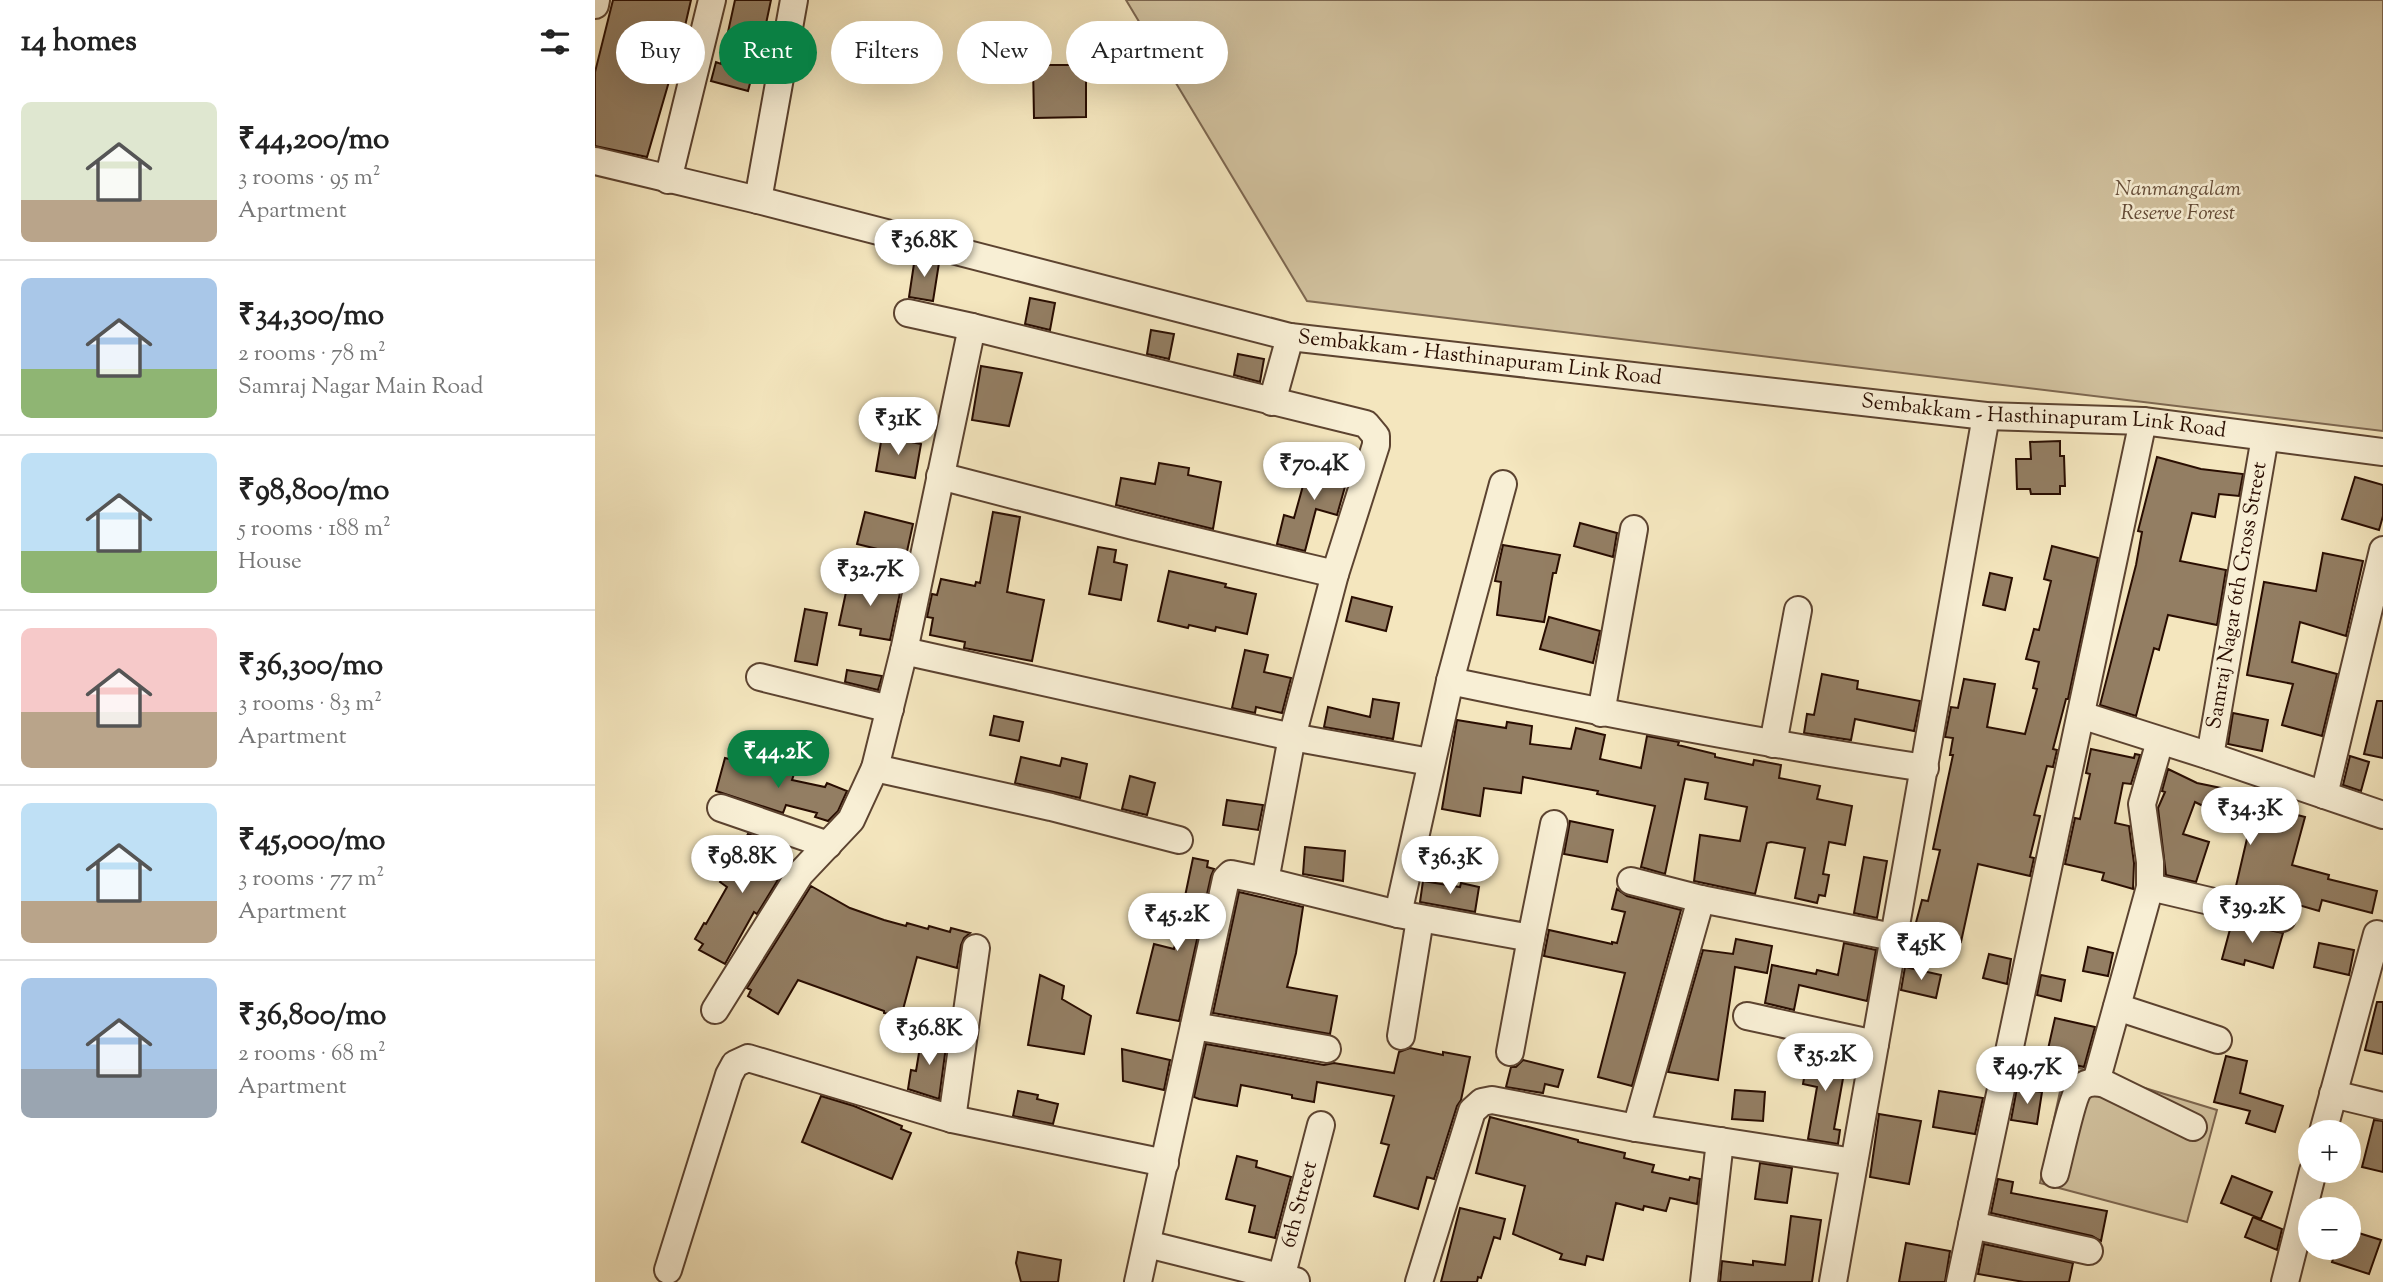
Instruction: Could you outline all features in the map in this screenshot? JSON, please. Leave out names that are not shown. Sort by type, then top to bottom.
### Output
[{"type":"street","points":[[669,180],[712,0]]},
{"type":"street","points":[[758,200],[794,0]]},
{"type":"street","name":"Sembakkam - Hasthinapuram Link Road","points":[[595,161],[758,200],[1290,337],[1986,416],[2143,421],[2383,452]]},
{"type":"street","points":[[908,313],[1366,424],[1376,436],[1376,445],[1335,574],[1292,737],[1265,881]]},
{"type":"street","points":[[715,1010],[800,874],[852,820],[875,768],[904,651],[972,327]]},
{"type":"street","points":[[1272,402],[1290,337]]},
{"type":"street","points":[[1833,1282],[1986,416]]},
{"type":"street","points":[[1960,1282],[2143,421]]},
{"type":"street","name":"Samraj Nagar 6th Cross Street","points":[[2210,756],[2265,437]]},
{"type":"street","points":[[940,476],[1335,574]]},
{"type":"street","points":[[1401,1036],[1409,916],[1430,762],[1503,484]]},
{"type":"street","points":[[1601,713],[1635,528]]},
{"type":"street","points":[[2324,795],[2383,550]]},
{"type":"street","points":[[1773,744],[1797,610]]},
{"type":"street","points":[[904,651],[1292,737],[1430,762]]},
{"type":"street","points":[[760,677],[890,709]]},
{"type":"street","points":[[1450,681],[1601,713],[1925,768]]},
{"type":"street","points":[[2081,715],[2383,815]]},
{"type":"street","points":[[2096,1082],[2150,887],[2150,862],[2142,804],[2160,741]]},
{"type":"street","points":[[875,768],[1051,807],[1179,840]]},
{"type":"street","points":[[721,808],[828,845]]},
{"type":"street","points":[[1510,1052],[1554,824]]},
{"type":"street","points":[[1138,1282],[1226,878],[1231,874],[1409,916],[1531,938]]},
{"type":"street","points":[[1631,881],[1701,899],[1893,937]]},
{"type":"street","points":[[2150,887],[2282,918]]},
{"type":"street","points":[[1636,1128],[1701,899]]},
{"type":"street","points":[[2326,1120],[2377,934]]},
{"type":"street","points":[[951,1119],[976,948]]},
{"type":"street","points":[[2117,1007],[2218,1040]]},
{"type":"street","points":[[1747,1016],[1875,1044]]},
{"type":"street","points":[[1194,1027],[1327,1049]]},
{"type":"street","points":[[669,1270],[729,1075],[735,1064],[742,1060],[752,1058],[951,1119],[1165,1163]]},
{"type":"street","points":[[2055,1174],[2079,1089],[2096,1082],[2123,1092],[2193,1127]]},
{"type":"street","points":[[2333,1094],[2383,1106]]},
{"type":"street","points":[[1419,1282],[1472,1111],[1478,1104],[1492,1100],[1636,1128],[1854,1162]]},
{"type":"street","name":"6th Street","points":[[1286,1280],[1321,1125]]},
{"type":"street","points":[[1704,1282],[1720,1141]]},
{"type":"street","points":[[2285,1282],[2310,1183]]},
{"type":"street","points":[[1972,1225],[2088,1251]]},
{"type":"street","points":[[1147,1244],[1286,1280]]},
{"type":"green space","name":"Nanmangalam Reserve Forest","points":[[1126,0],[2383,0],[2383,431],[1307,301],[1177,84],[1228,84],[1228,21],[1139,21]]},
{"type":"green space","points":[[2066,1064],[2217,1110],[2187,1222],[2040,1183]]},
{"type":"building","points":[[613,0],[691,0],[686,21],[616,21],[616,84],[668,84],[647,157],[595,146],[595,72]]},
{"type":"building","points":[[735,0],[771,0],[767,21],[730,21]]},
{"type":"building","points":[[716,62],[719,63],[719,83],[711,81]]},
{"type":"building","points":[[1052,65],[1066,65],[1066,84],[1086,84],[1086,117],[1034,118],[1033,84],[1052,84]]},
{"type":"building","points":[[722,84],[750,84],[748,91]]},
{"type":"building","points":[[915,257],[939,263],[933,301],[909,297]]},
{"type":"building","points":[[1030,298],[1055,303],[1050,330],[1025,324]]},
{"type":"building","points":[[1151,330],[1174,334],[1169,359],[1147,354]]},
{"type":"building","points":[[1238,354],[1264,359],[1260,382],[1234,375]]},
{"type":"building","points":[[981,366],[1022,373],[1009,426],[972,420]]},
{"type":"building","points":[[882,436],[921,444],[915,478],[876,471]]},
{"type":"building","points":[[2060,441],[2060,456],[2064,456],[2065,486],[2060,486],[2060,494],[2031,494],[2030,489],[2017,489],[2016,459],[2031,459],[2030,442]]},
{"type":"building","points":[[1311,457],[1350,469],[1337,515],[1316,509],[1305,551],[1277,544],[1284,515],[1294,518]]},
{"type":"building","points":[[2157,457],[2201,469],[2243,474],[2239,496],[2219,494],[2215,517],[2192,513],[2180,561],[2226,570],[2217,625],[2168,615],[2159,650],[2154,648],[2136,716],[2100,705],[2136,565],[2142,532],[2138,531]]},
{"type":"building","points":[[1159,463],[1189,468],[1188,475],[1221,482],[1213,529],[1116,505],[1121,478],[1155,484]]},
{"type":"building","points":[[2355,477],[2383,485],[2383,516],[2379,530],[2342,519]]},
{"type":"building","points":[[865,512],[913,524],[906,556],[857,544]]},
{"type":"building","points":[[993,512],[1020,517],[1007,592],[1044,600],[1032,661],[964,648],[965,642],[930,635],[933,618],[927,617],[932,594],[937,595],[941,579],[975,586],[976,582],[980,583]]},
{"type":"building","points":[[1580,523],[1617,533],[1613,557],[1574,546]]},
{"type":"building","points":[[1503,545],[1560,555],[1556,573],[1553,573],[1544,622],[1497,615],[1501,582],[1495,581]]},
{"type":"building","points":[[2052,546],[2098,558],[2068,699],[2053,749],[2057,750],[2053,767],[2047,766],[2034,815],[2040,816],[2030,857],[2034,858],[2030,876],[1978,864],[1961,942],[1914,930],[1922,900],[1928,901],[1940,850],[1933,849],[1953,755],[1950,755],[1953,738],[1945,737],[1951,707],[1958,708],[1964,679],[1995,684],[1987,727],[2025,734],[2037,689],[2033,688],[2039,662],[2026,659],[2034,629],[2039,630],[2051,581],[2044,579]]},
{"type":"building","points":[[1098,547],[1116,550],[1114,562],[1127,565],[1121,600],[1089,594]]},
{"type":"building","points":[[2323,553],[2363,561],[2346,636],[2300,622],[2292,662],[2337,674],[2322,736],[2282,725],[2293,684],[2247,675],[2264,582],[2316,591]]},
{"type":"building","points":[[1169,571],[1256,594],[1247,634],[1216,627],[1215,631],[1189,625],[1188,628],[1158,621]]},
{"type":"building","points":[[1990,573],[2012,578],[2005,610],[1983,605]]},
{"type":"building","points":[[849,578],[901,588],[890,640],[860,635],[861,629],[839,625]]},
{"type":"building","points":[[1352,597],[1392,607],[1386,631],[1346,621]]},
{"type":"building","points":[[805,609],[827,613],[817,665],[795,661]]},
{"type":"building","points":[[1549,617],[1600,631],[1593,663],[1540,649]]},
{"type":"building","points":[[1245,650],[1268,655],[1264,672],[1291,678],[1282,713],[1256,707],[1255,713],[1232,708]]},
{"type":"building","points":[[847,670],[882,676],[878,690],[845,682]]},
{"type":"building","points":[[1822,674],[1858,681],[1857,689],[1920,701],[1914,731],[1855,719],[1851,740],[1804,733],[1807,714],[1814,715]]},
{"type":"building","points":[[1373,699],[1399,703],[1393,739],[1324,727],[1328,707],[1370,717]]},
{"type":"building","points":[[2377,701],[2383,701],[2383,758],[2364,754]]},
{"type":"building","points":[[2233,713],[2268,720],[2262,751],[2228,744]]},
{"type":"building","points":[[994,716],[1023,722],[1019,741],[990,735]]},
{"type":"building","points":[[1457,720],[1506,728],[1507,722],[1532,726],[1530,744],[1571,749],[1576,728],[1605,735],[1600,759],[1641,768],[1647,736],[1679,742],[1678,745],[1715,754],[1715,757],[1753,765],[1754,760],[1781,765],[1779,778],[1820,786],[1817,799],[1852,806],[1845,845],[1829,842],[1823,874],[1829,875],[1825,896],[1819,895],[1817,903],[1795,898],[1805,848],[1771,842],[1767,843],[1755,894],[1694,881],[1700,835],[1740,841],[1747,807],[1705,799],[1708,783],[1685,779],[1665,874],[1641,867],[1655,806],[1597,794],[1598,791],[1523,777],[1521,793],[1484,788],[1480,816],[1442,809]]},
{"type":"building","points":[[2091,749],[2134,758],[2135,754],[2140,755],[2131,784],[2123,783],[2115,823],[2129,826],[2134,863],[2133,889],[2102,880],[2104,873],[2065,864],[2075,818],[2080,819],[2090,774],[2086,773]]},
{"type":"building","points":[[2350,756],[2369,762],[2361,791],[2343,785]]},
{"type":"building","points":[[1021,757],[1060,766],[1062,758],[1087,764],[1080,798],[1015,783]]},
{"type":"building","points":[[725,758],[794,774],[792,780],[825,787],[827,783],[847,791],[838,811],[828,821],[815,817],[817,813],[786,805],[783,813],[716,791]]},
{"type":"building","points":[[2168,769],[2197,783],[2265,797],[2263,806],[2305,817],[2292,865],[2329,875],[2328,879],[2377,891],[2372,913],[2322,900],[2319,911],[2292,903],[2292,906],[2269,899],[2270,894],[2236,886],[2249,830],[2239,828],[2241,814],[2207,808],[2195,802],[2183,834],[2209,842],[2196,882],[2166,875],[2158,808],[2165,792],[2162,791]]},
{"type":"building","points":[[1130,776],[1155,783],[1147,815],[1122,809]]},
{"type":"building","points":[[1227,800],[1263,805],[1258,830],[1223,825]]},
{"type":"building","points":[[1570,821],[1613,830],[1607,862],[1564,854]]},
{"type":"building","points":[[748,834],[789,848],[779,867],[784,870],[757,914],[754,912],[725,964],[699,950],[703,944],[695,939],[727,887],[720,882]]},
{"type":"building","points":[[1305,847],[1345,851],[1343,881],[1303,874]]},
{"type":"building","points":[[1864,857],[1887,861],[1877,918],[1854,913]]},
{"type":"building","points":[[1193,858],[1208,861],[1207,867],[1214,869],[1179,1021],[1137,1013],[1154,944],[1174,949]]},
{"type":"building","points":[[1423,881],[1479,887],[1475,912],[1420,902]]},
{"type":"building","points":[[811,886],[850,908],[884,920],[906,926],[907,923],[928,929],[929,926],[950,932],[951,928],[970,933],[961,945],[957,968],[917,957],[901,1017],[798,980],[778,1014],[748,996],[751,990],[747,988]]},
{"type":"building","points":[[1617,889],[1627,896],[1681,910],[1632,1086],[1598,1077],[1625,973],[1544,956],[1549,930],[1617,943],[1625,912],[1612,909]]},
{"type":"building","points":[[1239,892],[1303,907],[1296,953],[1287,987],[1337,996],[1330,1034],[1213,1013]]},
{"type":"building","points":[[2232,922],[2283,933],[2273,968],[2245,960],[2244,965],[2222,959]]},
{"type":"building","points":[[1736,939],[1772,946],[1767,973],[1735,967],[1718,1080],[1668,1072],[1703,950],[1733,954]]},
{"type":"building","points":[[1844,943],[1876,950],[1867,1001],[1799,985],[1794,1010],[1765,1003],[1772,965],[1816,974],[1817,970],[1838,975]]},
{"type":"building","points":[[2319,943],[2354,950],[2349,975],[2314,967]]},
{"type":"building","points":[[2088,947],[2113,953],[2108,976],[2083,971]]},
{"type":"building","points":[[1989,954],[2011,959],[2007,984],[1983,978]]},
{"type":"building","points":[[1905,967],[1941,975],[1936,998],[1901,990]]},
{"type":"building","points":[[1040,975],[1064,986],[1062,999],[1091,1016],[1084,1054],[1028,1045]]},
{"type":"building","points":[[2041,975],[2065,980],[2061,1001],[2037,995]]},
{"type":"building","points":[[2377,1002],[2383,1002],[2383,1054],[2365,1050]]},
{"type":"building","points":[[2055,1018],[2095,1027],[2084,1067],[2046,1058]]},
{"type":"building","points":[[922,1035],[947,1039],[939,1099],[908,1089],[911,1070],[916,1071]]},
{"type":"building","points":[[1206,1044],[1324,1065],[1334,1063],[1394,1073],[1399,1052],[1410,1048],[1470,1057],[1461,1100],[1434,1179],[1427,1177],[1418,1209],[1374,1196],[1389,1145],[1381,1143],[1394,1096],[1317,1082],[1314,1102],[1241,1085],[1237,1106],[1199,1099],[1194,1097]]},
{"type":"building","points":[[1122,1049],[1170,1060],[1164,1090],[1123,1081]]},
{"type":"building","points":[[1809,1049],[1847,1056],[1834,1129],[1840,1130],[1838,1144],[1808,1139],[1817,1087],[1803,1084]]},
{"type":"building","points":[[2226,1056],[2247,1061],[2240,1093],[2283,1106],[2275,1132],[2246,1123],[2250,1111],[2214,1102]]},
{"type":"building","points":[[1523,1060],[1563,1070],[1558,1087],[1545,1084],[1543,1093],[1506,1087],[1511,1067],[1516,1067]]},
{"type":"building","points":[[2017,1088],[2042,1092],[2037,1124],[2011,1120]]},
{"type":"building","points":[[1735,1090],[1765,1092],[1763,1121],[1732,1119]]},
{"type":"building","points":[[1018,1091],[1038,1095],[1037,1099],[1058,1104],[1053,1124],[1013,1116]]},
{"type":"building","points":[[1939,1091],[1983,1098],[1975,1134],[1933,1127]]},
{"type":"building","points":[[821,1096],[854,1106],[902,1126],[901,1129],[911,1133],[892,1179],[802,1142]]},
{"type":"building","points":[[1879,1114],[1921,1121],[1909,1184],[1870,1177]]},
{"type":"building","points":[[1490,1117],[1625,1153],[1624,1158],[1654,1165],[1652,1172],[1689,1180],[1690,1177],[1700,1179],[1697,1204],[1670,1198],[1666,1211],[1644,1206],[1643,1210],[1616,1203],[1603,1260],[1587,1256],[1585,1265],[1560,1259],[1562,1254],[1513,1234],[1525,1186],[1476,1173]]},
{"type":"building","points":[[2374,1120],[2383,1121],[2383,1172],[2362,1167]]},
{"type":"building","points":[[1237,1156],[1257,1161],[1256,1167],[1291,1177],[1275,1238],[1249,1232],[1255,1206],[1226,1199]]},
{"type":"building","points":[[1760,1163],[1792,1168],[1787,1203],[1755,1199]]},
{"type":"building","points":[[2232,1176],[2272,1192],[2261,1219],[2221,1203]]},
{"type":"building","points":[[1998,1179],[2013,1182],[2011,1193],[2107,1211],[2101,1241],[2092,1236],[1991,1213]]},
{"type":"building","points":[[1460,1208],[1505,1219],[1500,1239],[1494,1237],[1481,1278],[1478,1277],[1477,1282],[1441,1282]]},
{"type":"building","points":[[1791,1216],[1821,1220],[1812,1282],[1720,1282],[1722,1261],[1785,1265]]},
{"type":"building","points":[[2253,1217],[2282,1229],[2277,1250],[2245,1237]]},
{"type":"building","points":[[2361,1234],[2381,1240],[2369,1274],[2332,1262],[2361,1260]]},
{"type":"building","points":[[1906,1243],[1950,1251],[1945,1282],[1899,1282]]},
{"type":"building","points":[[1984,1244],[2073,1263],[2069,1282],[2024,1282],[1978,1274]]},
{"type":"building","points":[[1018,1252],[1061,1260],[1058,1282],[1021,1282],[1016,1263]]}]
